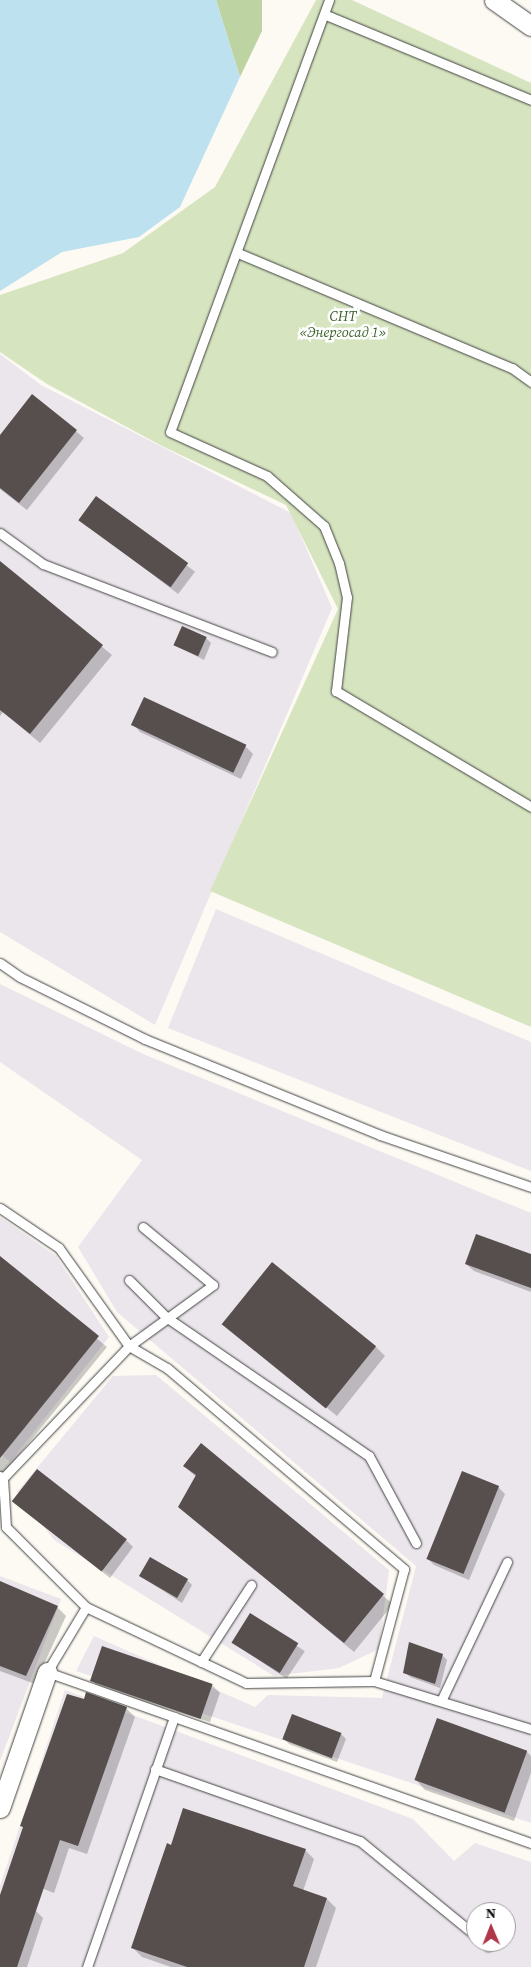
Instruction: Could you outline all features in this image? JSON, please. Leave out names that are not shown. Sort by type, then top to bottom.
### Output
[{"type":"street","points":[[494,0],[531,26]]},
{"type":"street","points":[[0,1808],[47,1672]]},
{"type":"lane","points":[[329,0],[326,15],[170,432],[267,476],[324,526],[339,563],[347,597],[336,691],[531,807]]},
{"type":"lane","points":[[326,15],[531,100]]},
{"type":"lane","points":[[238,253],[512,368],[531,382]]},
{"type":"lane","points":[[0,533],[43,564],[272,652]]},
{"type":"lane","points":[[0,963],[20,976],[144,1039],[380,1134],[531,1187]]},
{"type":"lane","points":[[0,1208],[59,1248],[129,1346],[167,1368],[404,1569],[374,1681]]},
{"type":"lane","points":[[143,1227],[213,1285],[166,1317],[129,1346],[2,1477],[3,1529],[86,1607],[246,1683],[374,1681],[531,1729]]},
{"type":"lane","points":[[129,1280],[166,1317],[369,1456],[416,1543]]},
{"type":"lane","points":[[440,1701],[507,1562]]},
{"type":"lane","points":[[201,1662],[251,1585]]},
{"type":"lane","points":[[86,1607],[47,1672],[531,1843]]},
{"type":"lane","points":[[86,1967],[174,1717]]},
{"type":"lane","points":[[155,1769],[360,1841],[466,1928]]},
{"type":"shaded area","points":[[0,354],[41,385],[291,513],[332,608],[155,1025],[0,932]]},
{"type":"shaded area","points":[[216,909],[531,1042],[531,1171],[168,1028]]},
{"type":"shaded area","points":[[0,984],[143,1054],[531,1213],[531,1823],[76,1671],[94,1636],[255,1707],[268,1695],[382,1698],[416,1566],[117,1312],[78,1247],[142,1160],[0,1062]]},
{"type":"shaded area","points":[[0,1217],[56,1256],[109,1337],[10,1462],[0,1453]]},
{"type":"shaded area","points":[[156,1375],[389,1570],[379,1649],[339,1668],[274,1676],[54,1540],[17,1492],[113,1376]]},
{"type":"shaded area","points":[[0,1576],[61,1599],[0,1761]]},
{"type":"shaded area","points":[[65,1690],[413,1819],[454,1861],[475,1843],[531,1862],[531,1967],[0,1967],[0,1886]]},
{"type":"green space","points":[[216,0],[262,0],[262,31],[240,77]]},
{"type":"green space","name":"СНТ «Энергосад 1»","points":[[316,0],[352,0],[531,83],[531,1027],[210,891],[338,609],[286,505],[162,446],[47,384],[0,352],[0,295],[123,253],[215,187]]},
{"type":"water","points":[[0,0],[216,0],[240,77],[180,207],[139,237],[62,252],[0,291]]},
{"type":"building","points":[[32,394],[77,430],[19,503],[0,488],[0,435]]},
{"type":"building","points":[[96,496],[188,563],[171,587],[78,520]]},
{"type":"building","points":[[0,561],[103,645],[30,734],[0,710]]},
{"type":"building","points":[[182,626],[207,637],[198,656],[173,645]]},
{"type":"building","points":[[144,697],[246,745],[233,773],[131,725]]},
{"type":"building","points":[[476,1234],[531,1254],[531,1288],[465,1264]]},
{"type":"building","points":[[0,1256],[99,1336],[0,1458]]},
{"type":"building","points":[[272,1262],[376,1346],[326,1409],[222,1324]]},
{"type":"building","points":[[201,1443],[384,1594],[344,1643],[178,1507],[196,1475],[183,1466]]},
{"type":"building","points":[[37,1469],[127,1539],[102,1571],[12,1501]]},
{"type":"building","points":[[462,1471],[499,1486],[463,1574],[426,1559]]},
{"type":"building","points":[[150,1557],[188,1579],[177,1598],[139,1576]]},
{"type":"building","points":[[0,1581],[58,1606],[26,1676],[0,1666]]},
{"type":"building","points":[[250,1613],[298,1643],[280,1673],[231,1643]]},
{"type":"building","points":[[409,1642],[443,1654],[435,1684],[403,1673]]},
{"type":"building","points":[[102,1646],[213,1684],[201,1719],[90,1681]]},
{"type":"building","points":[[86,1692],[127,1707],[78,1846],[60,1840],[17,1967],[0,1967],[0,1895],[23,1827],[20,1826],[67,1694],[84,1699]]},
{"type":"building","points":[[292,1714],[341,1733],[332,1758],[282,1739]]},
{"type":"building","points":[[437,1718],[527,1751],[505,1813],[414,1780]]},
{"type":"building","points":[[183,1808],[306,1849],[293,1886],[327,1898],[304,1967],[187,1967],[131,1948],[167,1843],[171,1845]]}]
